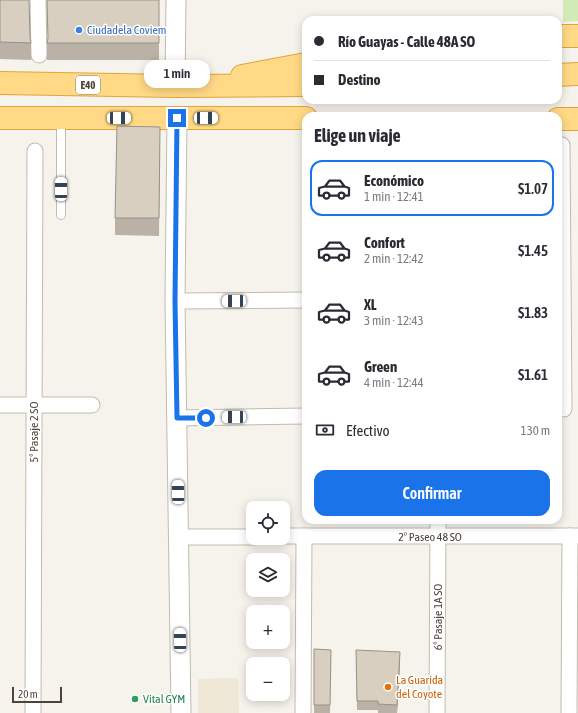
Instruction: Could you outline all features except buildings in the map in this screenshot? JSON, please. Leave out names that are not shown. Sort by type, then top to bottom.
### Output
[{"type":"highway","points":[[562,36],[578,36]]},
{"type":"highway","points":[[186,86],[302,65]]},
{"type":"highway","points":[[562,75],[578,74]]},
{"type":"highway","name":"E40","points":[[0,83],[186,86],[302,85]]},
{"type":"highway","points":[[0,118],[302,118]]},
{"type":"highway","points":[[562,119],[578,119]]},
{"type":"street","points":[[38,0],[38,55]]},
{"type":"street","points":[[176,0],[186,86]]},
{"type":"street","points":[[177,118],[175,301],[181,713]]},
{"type":"street","points":[[562,145],[566,409]]},
{"type":"street","name":"5° Pasaje 2 SO","points":[[33,713],[35,151]]},
{"type":"street","points":[[175,301],[302,300]]},
{"type":"street","points":[[0,405],[92,405]]},
{"type":"street","points":[[177,418],[302,416]]},
{"type":"street","name":"6° Pasaje 1A SO","points":[[437,713],[438,524]]},
{"type":"street","name":"2° Paseo 48 SO","points":[[290,536],[574,536]]},
{"type":"street","points":[[303,713],[304,536]]},
{"type":"street","points":[[569,713],[574,536]]},
{"type":"street","points":[[179,537],[246,537]]},
{"type":"lane","points":[[61,216],[62,118]]},
{"type":"shaded area","points":[[238,678],[239,713],[198,713],[198,679]]},
{"type":"green space","points":[[563,0],[578,0],[578,21],[563,22]]},
{"type":"place","name":"Ciudadela Coviem","points":[[79,30]]},
{"type":"place","name":"La Guarida del Coyote","points":[[388,687]]},
{"type":"place","name":"Vital GYM","points":[[135,699]]},
{"type":"route","points":[[177,118],[175,301],[177,418],[206,418]]}]
